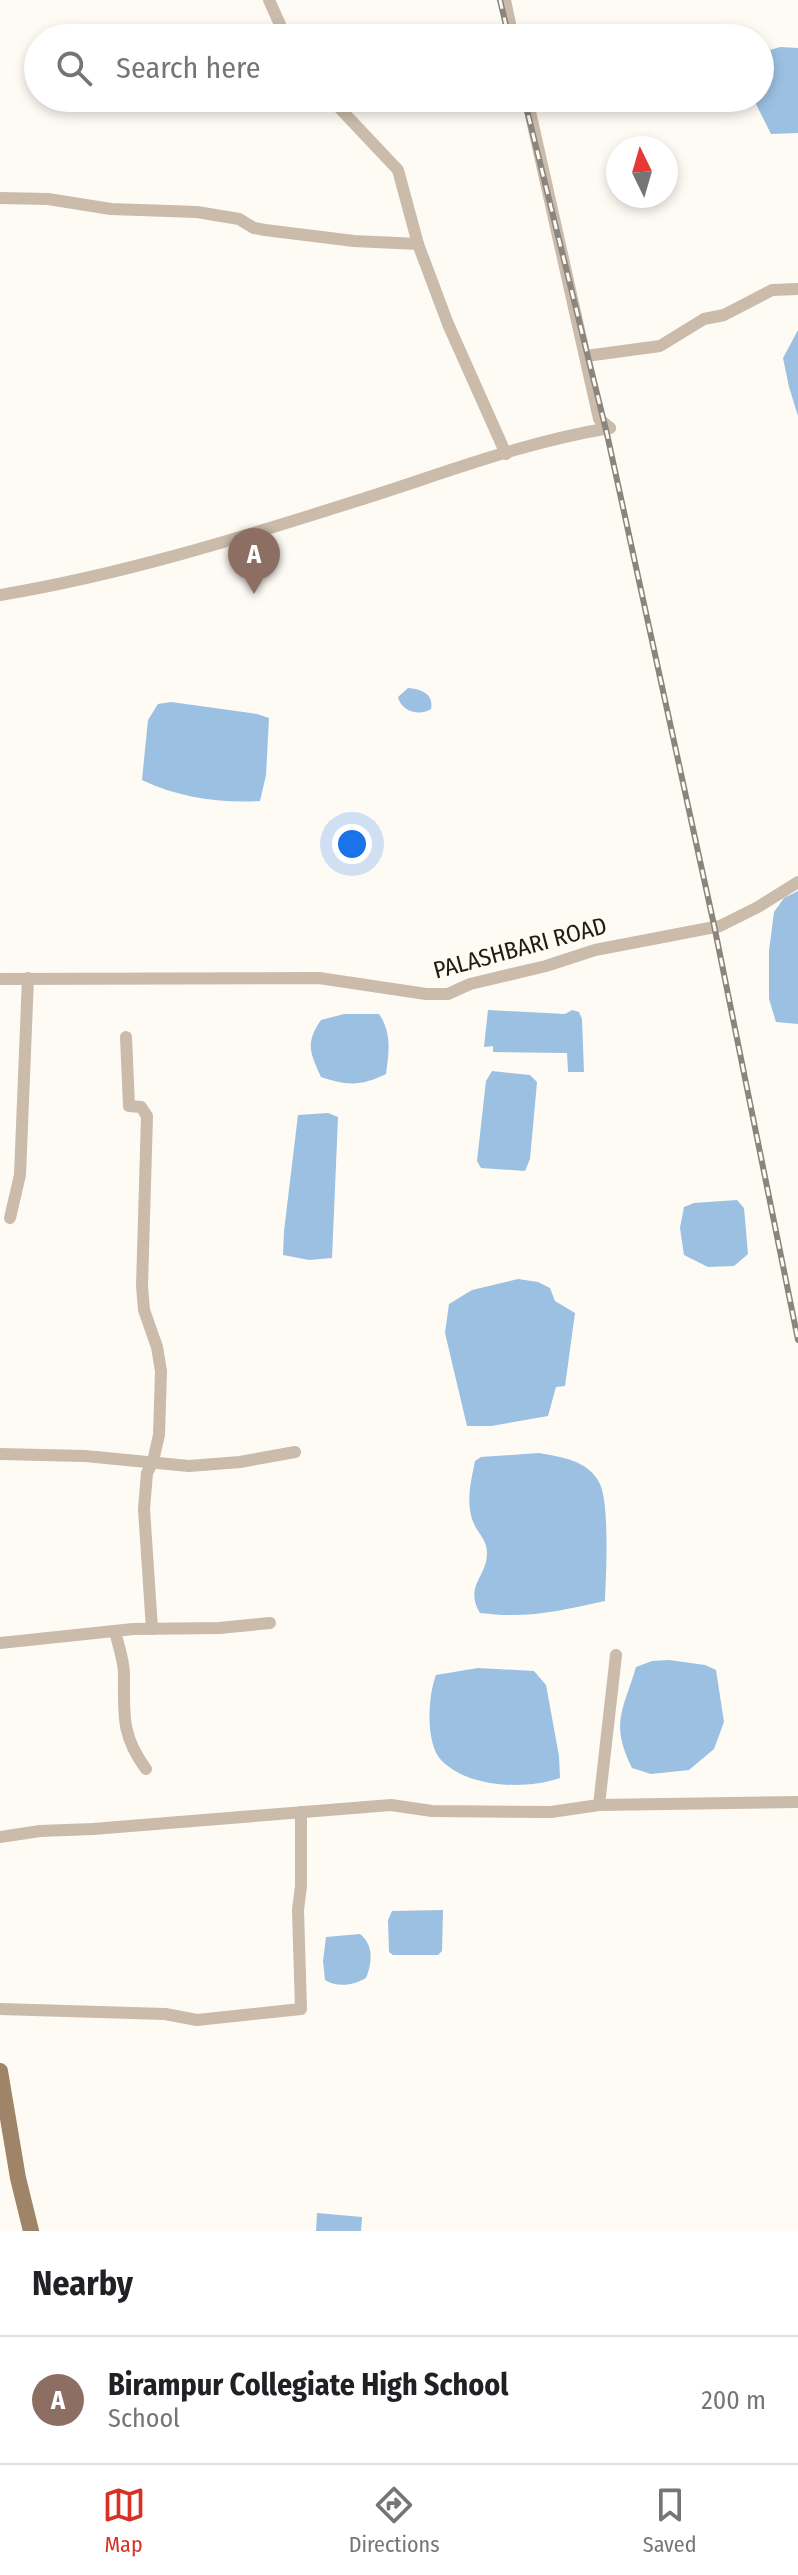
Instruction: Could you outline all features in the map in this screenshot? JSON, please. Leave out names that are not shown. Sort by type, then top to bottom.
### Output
[{"type":"main road","points":[[0,2071],[18,2178],[31,2231]]},
{"type":"street","points":[[269,0],[279,24]]},
{"type":"street","points":[[505,0],[510,24]]},
{"type":"street","points":[[343,112],[398,170],[418,244],[448,324],[506,454]]},
{"type":"street","points":[[0,595],[70,583],[169,558],[506,454],[568,436],[610,428],[599,419],[530,112]]},
{"type":"street","points":[[0,198],[48,199],[111,209],[197,212],[239,219],[254,228],[265,230],[354,241],[418,244]]},
{"type":"street","points":[[586,356],[660,346],[704,319],[724,315],[772,290],[798,289]]},
{"type":"street","name":"PALASHBARI ROAD","points":[[0,979],[319,978],[426,994],[448,994],[470,984],[546,966],[595,950],[720,926],[798,882]]},
{"type":"street","points":[[10,1218],[20,1175],[28,978]]},
{"type":"street","points":[[126,1037],[129,1106],[141,1107],[147,1116],[142,1286],[144,1310],[157,1347],[161,1371],[159,1435],[147,1473],[144,1509],[152,1629]]},
{"type":"street","points":[[0,1454],[49,1454],[214,1465],[295,1452]]},
{"type":"street","points":[[0,1643],[115,1631],[270,1623]]},
{"type":"street","points":[[115,1631],[124,1672],[126,1733],[131,1747],[146,1769]]},
{"type":"street","points":[[599,1805],[616,1655]]},
{"type":"street","points":[[0,1837],[40,1831],[391,1805],[432,1811],[551,1812],[599,1805],[798,1802]]},
{"type":"street","points":[[0,2009],[165,2014],[197,2020],[301,2009],[298,1910],[301,1812]]},
{"type":"water","points":[[798,48],[798,133],[771,134],[760,112],[774,112],[774,49]]},
{"type":"water","points":[[798,330],[798,416],[783,358]]},
{"type":"water","points":[[408,688],[426,693],[431,709],[416,712],[403,706],[398,697]]},
{"type":"water","points":[[171,702],[269,718],[266,775],[260,801],[200,798],[142,780],[148,720],[158,704]]},
{"type":"water","points":[[798,891],[798,1024],[776,1022],[769,999],[769,951],[774,912],[784,898]]},
{"type":"water","points":[[488,1010],[579,1012],[582,1019],[584,1072],[568,1072],[567,1053],[493,1052],[493,1046],[484,1047]]},
{"type":"water","points":[[344,1014],[379,1014],[388,1036],[386,1074],[354,1083],[321,1077],[312,1054],[313,1035],[321,1020]]},
{"type":"water","points":[[492,1071],[530,1075],[537,1082],[530,1159],[525,1171],[481,1168],[477,1161],[486,1081]]},
{"type":"water","points":[[328,1113],[338,1117],[332,1258],[309,1260],[283,1255],[298,1115]]},
{"type":"water","points":[[737,1200],[744,1208],[748,1254],[734,1266],[708,1267],[684,1255],[680,1228],[684,1207],[694,1203]]},
{"type":"water","points":[[518,1279],[538,1282],[550,1288],[555,1301],[575,1313],[565,1386],[556,1387],[548,1416],[491,1426],[467,1426],[445,1333],[449,1304],[472,1290]]},
{"type":"water","points":[[539,1453],[581,1464],[599,1482],[606,1521],[605,1601],[529,1614],[480,1613],[474,1596],[487,1553],[470,1509],[475,1461],[481,1457]]},
{"type":"water","points":[[652,1661],[705,1665],[716,1670],[724,1722],[714,1749],[689,1770],[651,1774],[632,1768],[625,1753],[621,1717],[636,1667]]},
{"type":"water","points":[[478,1668],[534,1671],[546,1685],[560,1778],[530,1784],[497,1784],[466,1776],[441,1760],[430,1731],[431,1694],[436,1675]]},
{"type":"water","points":[[443,1910],[442,1951],[438,1955],[393,1955],[389,1952],[388,1920],[392,1911]]},
{"type":"water","points":[[360,1934],[368,1943],[370,1954],[366,1978],[346,1985],[325,1980],[323,1961],[326,1937]]},
{"type":"water","points":[[317,2213],[362,2217],[361,2231],[316,2231]]},
{"type":"railway","points":[[500,0],[506,24]]},
{"type":"railway","points":[[527,112],[607,434],[714,925],[798,1340]]},
{"type":"place","name":"Birampur Collegiate High School","points":[[254,594]]}]
